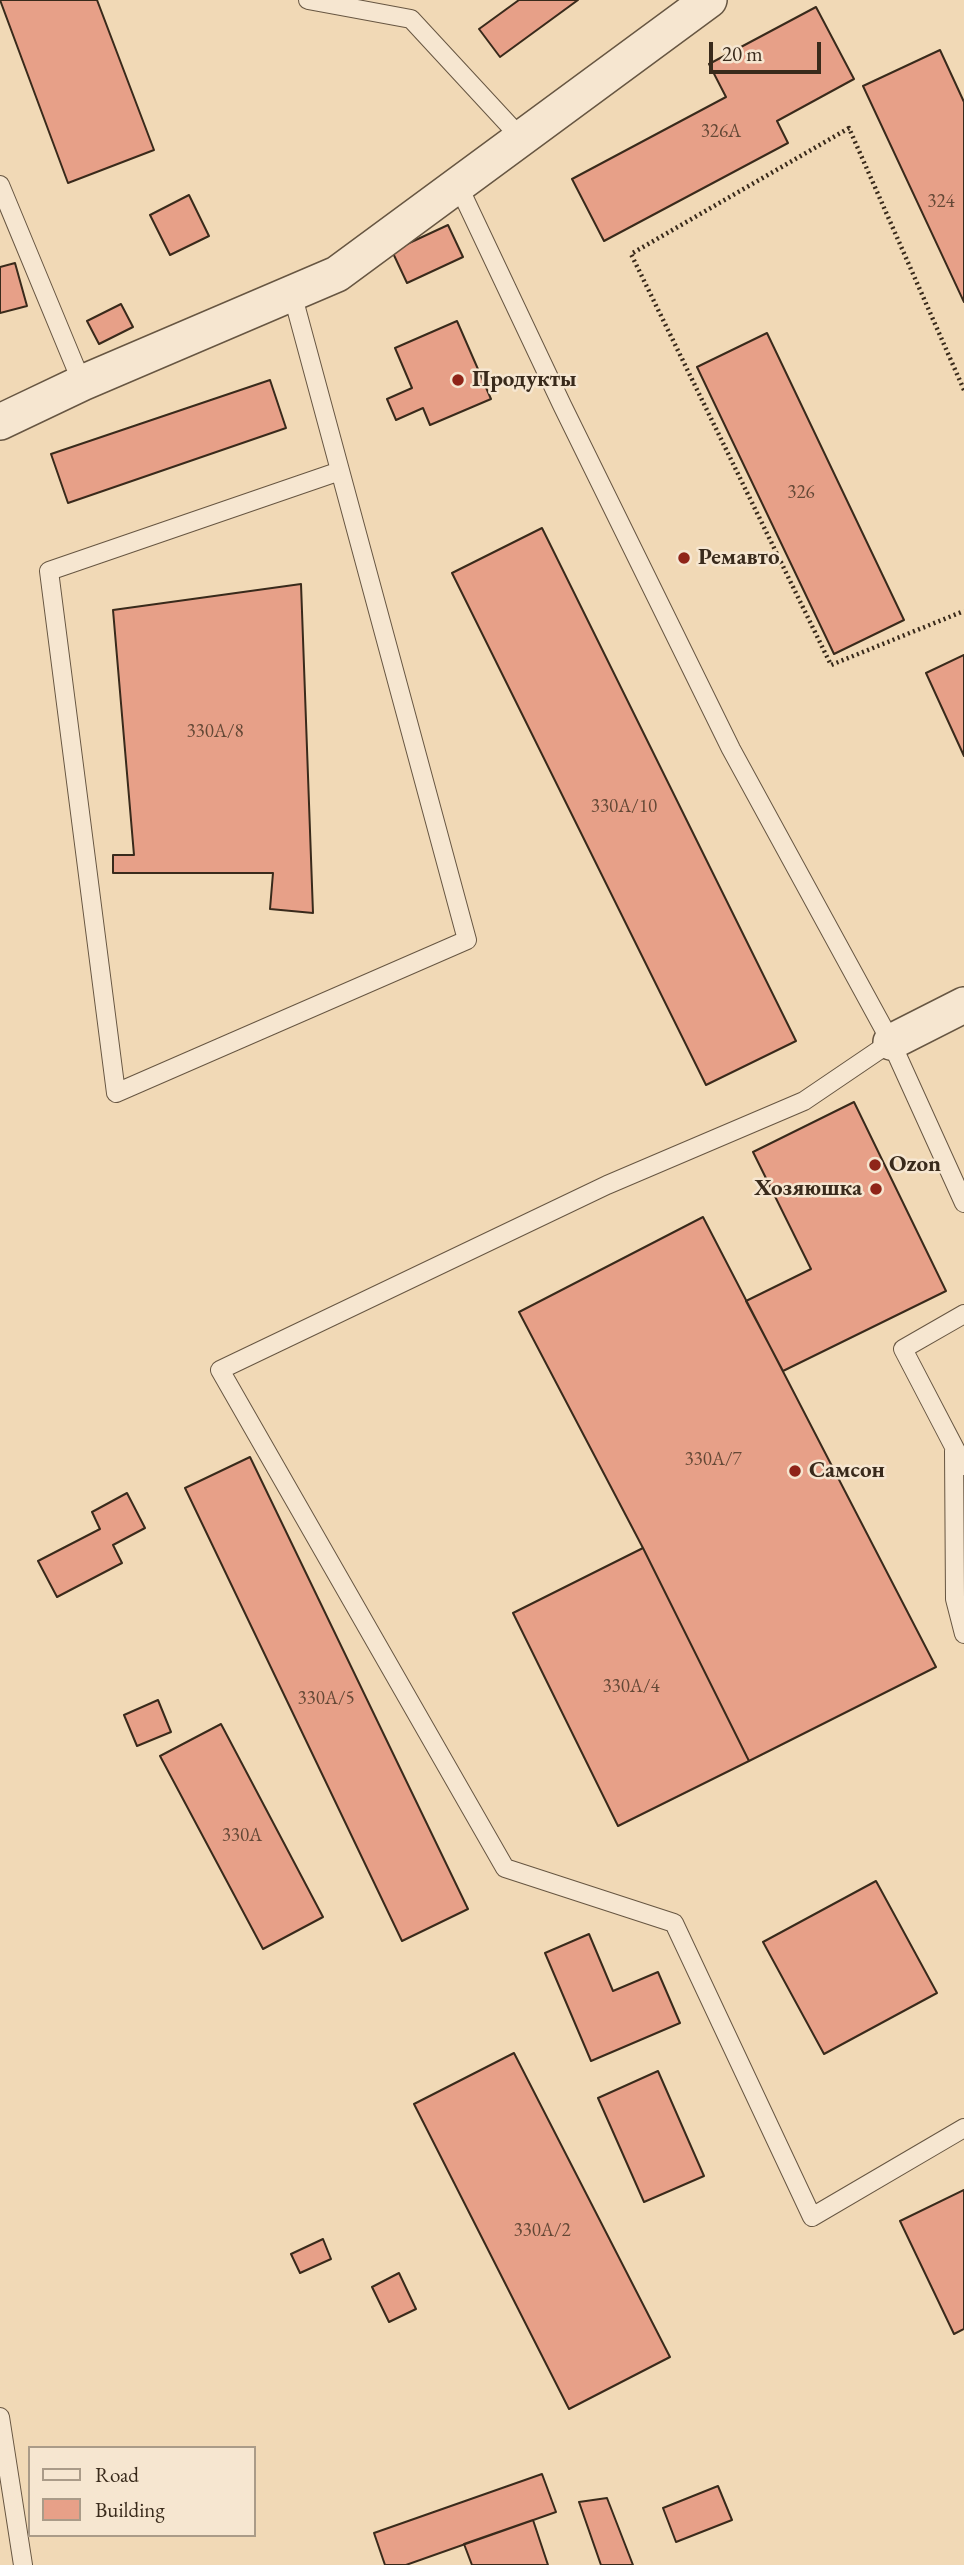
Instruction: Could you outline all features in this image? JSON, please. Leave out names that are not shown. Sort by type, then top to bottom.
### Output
[{"type":"street","points":[[0,422],[82,383],[337,274],[709,0]]},
{"type":"street","points":[[891,1042],[964,1005]]},
{"type":"lane","points":[[308,0],[411,19],[521,138]]},
{"type":"lane","points":[[0,185],[82,383]]},
{"type":"lane","points":[[458,185],[562,405],[731,749],[891,1042],[964,1203]]},
{"type":"lane","points":[[292,293],[467,940],[116,1093],[49,571],[340,471]]},
{"type":"lane","points":[[891,1042],[804,1101],[607,1185],[220,1370],[505,1868],[674,1923],[812,2217],[964,2128]]},
{"type":"lane","points":[[964,1314],[903,1349],[964,1466]]},
{"type":"lane","points":[[954,1448],[955,1599],[964,1634]]},
{"type":"lane","points":[[0,2417],[23,2565]]},
{"type":"path","points":[[964,390],[849,128],[631,254],[831,665],[964,611]]},
{"type":"building","points":[[0,0],[97,0],[154,150],[68,183]]},
{"type":"building","points":[[519,0],[578,0],[500,57],[479,29]]},
{"type":"building","points":[[816,7],[854,79],[777,121],[788,143],[604,241],[572,179],[726,97],[709,64]]},
{"type":"building","points":[[940,50],[964,102],[964,302],[863,86]]},
{"type":"building","points":[[189,195],[209,236],[170,255],[150,215]]},
{"type":"building","points":[[448,225],[463,257],[407,283],[392,251]]},
{"type":"building","points":[[15,263],[27,306],[0,313],[0,267]]},
{"type":"building","points":[[121,304],[133,327],[99,344],[87,321]]},
{"type":"building","points":[[457,321],[491,399],[430,425],[423,408],[396,420],[387,399],[412,388],[395,348]]},
{"type":"building","points":[[767,333],[904,620],[834,654],[697,367]]},
{"type":"building","points":[[270,380],[286,428],[68,503],[51,454]]},
{"type":"building","points":[[542,528],[796,1041],[706,1085],[452,573]]},
{"type":"building","points":[[301,584],[313,913],[270,909],[273,873],[113,873],[113,855],[134,855],[113,610]]},
{"type":"building","points":[[964,655],[964,756],[926,673]]},
{"type":"building","points":[[854,1102],[946,1291],[783,1371],[746,1301],[811,1269],[753,1152]]},
{"type":"building","points":[[703,1217],[936,1667],[749,1761],[643,1548],[519,1312]]},
{"type":"building","points":[[250,1457],[468,1909],[402,1941],[185,1488]]},
{"type":"building","points":[[127,1493],[145,1528],[113,1545],[122,1563],[57,1597],[38,1561],[100,1529],[92,1512]]},
{"type":"building","points":[[643,1548],[749,1761],[618,1826],[513,1613]]},
{"type":"building","points":[[158,1700],[171,1732],[137,1746],[124,1715]]},
{"type":"building","points":[[221,1724],[323,1917],[263,1949],[160,1756]]},
{"type":"building","points":[[876,1881],[937,1993],[824,2054],[763,1942]]},
{"type":"building","points":[[589,1934],[613,1991],[658,1972],[680,2023],[591,2061],[545,1953]]},
{"type":"building","points":[[514,2053],[670,2357],[569,2409],[414,2104]]},
{"type":"building","points":[[658,2071],[704,2176],[644,2202],[598,2098]]},
{"type":"building","points":[[964,2190],[964,2329],[954,2334],[900,2221]]},
{"type":"building","points":[[323,2239],[331,2259],[300,2273],[291,2254]]},
{"type":"building","points":[[399,2273],[416,2309],[389,2322],[372,2287]]},
{"type":"building","points":[[542,2474],[556,2512],[406,2565],[385,2565],[374,2533]]},
{"type":"building","points":[[718,2486],[732,2520],[676,2542],[663,2508]]},
{"type":"building","points":[[607,2498],[633,2565],[601,2565],[579,2502]]},
{"type":"building","points":[[533,2520],[548,2565],[472,2565],[464,2544]]},
{"type":"place","name":"Продукты","points":[[458,380]]},
{"type":"place","name":"Ремавто","points":[[684,558]]},
{"type":"place","name":"Ozon","points":[[875,1165]]},
{"type":"place","name":"Хозяюшка","points":[[876,1189]]},
{"type":"place","name":"Самсон","points":[[795,1471]]}]
